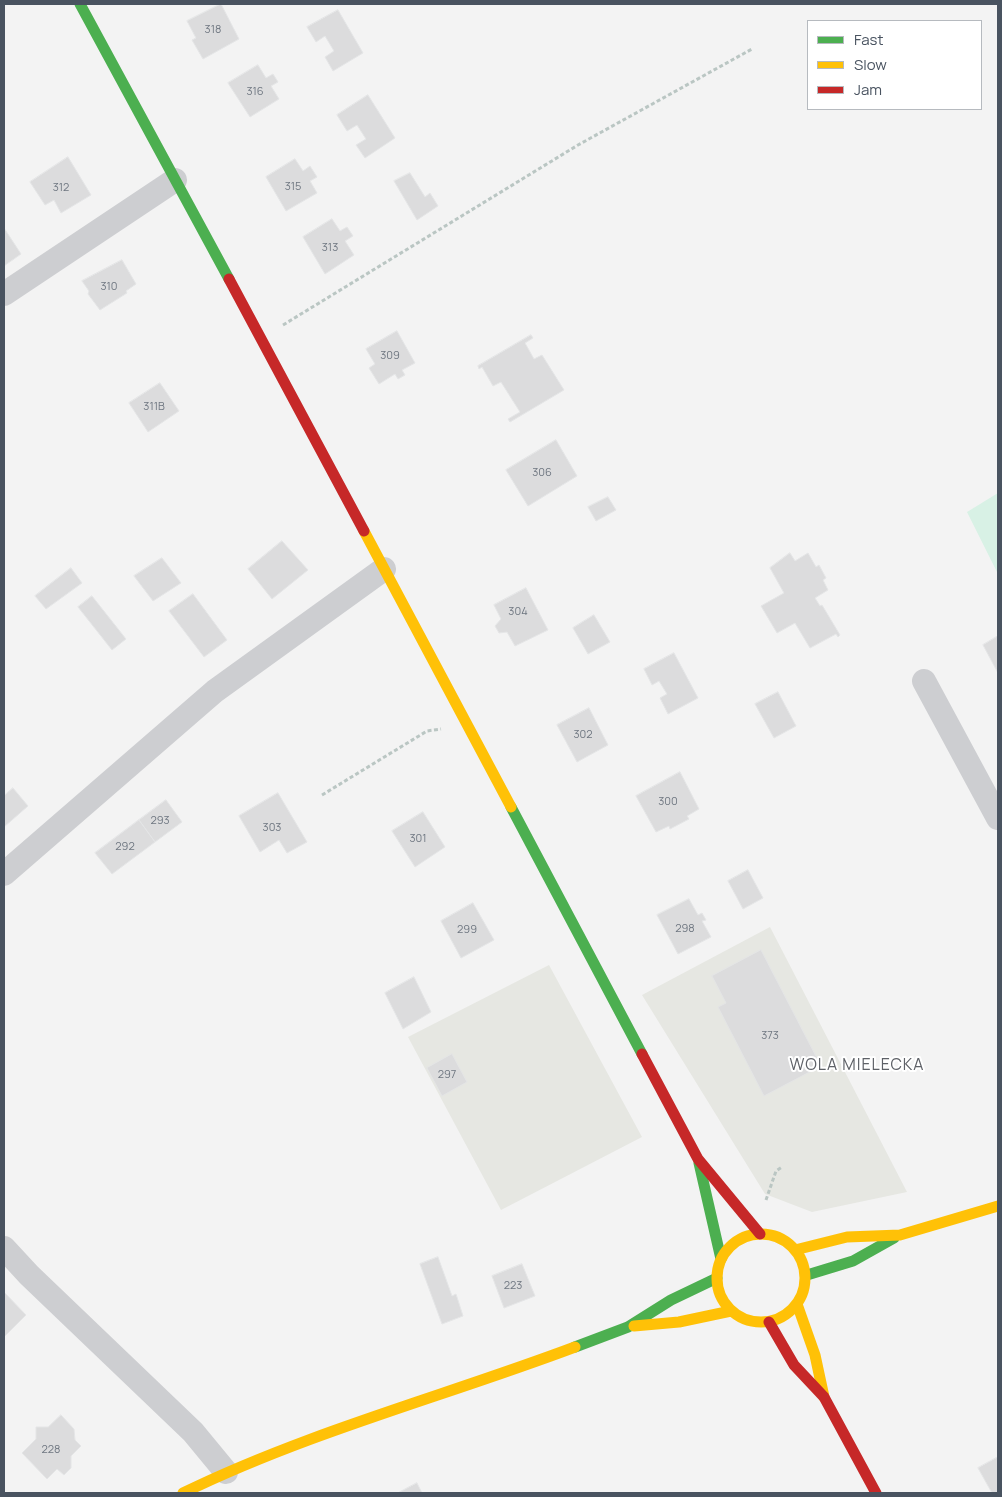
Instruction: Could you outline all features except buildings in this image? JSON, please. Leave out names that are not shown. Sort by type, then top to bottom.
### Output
[{"type":"street","points":[[80,4],[260,334],[698,1159],[760,1234]]},
{"type":"street","points":[[4,294],[175,180]]},
{"type":"street","points":[[4,874],[215,691],[384,569]]},
{"type":"street","points":[[924,681],[998,818]]},
{"type":"street","points":[[698,1159],[721,1260]]},
{"type":"street","points":[[807,1275],[853,1261],[900,1235],[998,1206]]},
{"type":"street","points":[[760,1234],[781,1239],[795,1250],[805,1266],[807,1275],[803,1294],[797,1304],[780,1319],[769,1322],[746,1320],[731,1311],[720,1295],[717,1278],[721,1260],[728,1249],[737,1241],[748,1236],[760,1234]]},
{"type":"street","points":[[795,1250],[848,1238],[900,1235]]},
{"type":"street","points":[[4,1248],[29,1275],[193,1432],[226,1472]]},
{"type":"street","points":[[183,1493],[226,1472],[306,1442],[538,1361],[628,1327],[671,1300],[717,1278]]},
{"type":"street","points":[[797,1304],[815,1355],[824,1397]]},
{"type":"street","points":[[628,1327],[679,1322],[731,1311]]},
{"type":"street","points":[[769,1322],[794,1365],[824,1397],[876,1493]]},
{"type":"path","points":[[260,334],[285,324],[578,144],[752,49]]},
{"type":"path","points":[[322,795],[427,731],[468,727]]},
{"type":"path","points":[[765,1201],[776,1172],[782,1167]]},
{"type":"shaded area","points":[[770,927],[907,1192],[812,1212],[765,1194],[642,995]]},
{"type":"shaded area","points":[[549,965],[642,1137],[501,1210],[408,1037]]},
{"type":"green space","points":[[998,493],[998,574],[967,512]]},
{"type":"traffic: fast","points":[[80,4],[229,279]]},
{"type":"traffic: fast","points":[[511,807],[642,1054]]},
{"type":"traffic: fast","points":[[699,1163],[721,1259]]},
{"type":"traffic: fast","points":[[807,1275],[853,1261],[894,1238]]},
{"type":"traffic: fast","points":[[575,1347],[628,1327],[671,1300],[717,1278]]},
{"type":"traffic: slow","points":[[364,531],[511,807]]},
{"type":"traffic: slow","points":[[795,1250],[847,1237],[900,1235],[998,1206]]},
{"type":"traffic: slow","points":[[761,1234],[778,1237],[786,1241],[798,1253],[802,1261],[805,1278],[802,1295],[798,1303],[786,1315],[778,1319],[761,1322],[744,1319],[736,1315],[724,1303],[720,1295],[717,1278],[720,1261],[724,1253],[736,1241],[744,1237],[761,1234]]},
{"type":"traffic: slow","points":[[797,1304],[815,1355],[824,1397]]},
{"type":"traffic: slow","points":[[634,1326],[679,1322],[731,1311]]},
{"type":"traffic: slow","points":[[183,1493],[279,1451],[575,1347]]},
{"type":"traffic: jam","points":[[229,279],[364,531]]},
{"type":"traffic: jam","points":[[642,1054],[698,1159],[760,1234]]},
{"type":"traffic: jam","points":[[769,1322],[794,1365],[824,1397],[876,1493]]},
{"type":"district","name":"WOLA MIELECKA","points":[[857,1066]]}]
